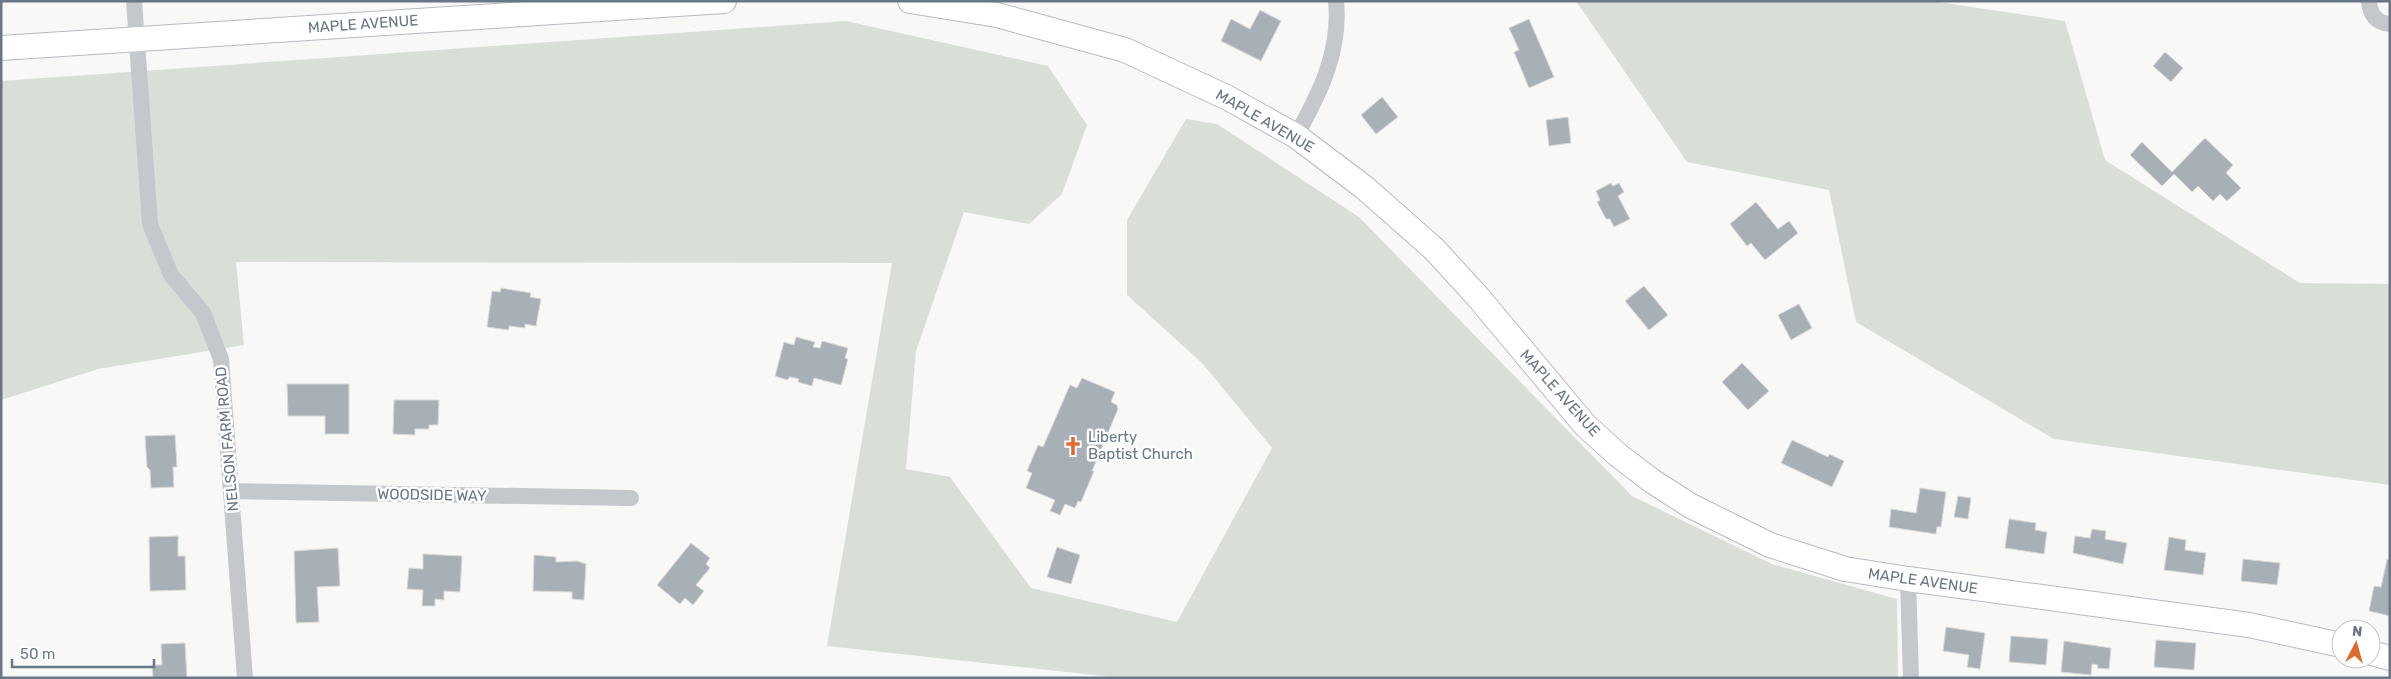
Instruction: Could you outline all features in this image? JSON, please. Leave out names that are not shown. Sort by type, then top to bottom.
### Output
[{"type":"main road","name":"MAPLE AVENUE","points":[[1,48],[724,1]]},
{"type":"main road","name":"MAPLE AVENUE","points":[[910,1],[997,15],[1125,50],[1228,98],[1296,136],[1358,182],[1434,249],[1478,297],[1585,425],[1652,481],[1691,506],[1770,545],[1845,569],[1908,580],[2249,625],[2331,643]]},
{"type":"street","name":"NELSON FARM ROAD","points":[[134,1],[150,224],[171,275],[203,314],[221,359],[245,678]]},
{"type":"street","points":[[1296,136],[1329,68],[1336,35],[1336,1]]},
{"type":"street","points":[[2369,1],[2370,11],[2378,21],[2390,24]]},
{"type":"street","name":"WOODSIDE WAY","points":[[232,492],[631,498]]},
{"type":"street","points":[[1908,580],[1911,678]]},
{"type":"shaded area","points":[[1576,1],[1931,1],[2065,21],[2105,160],[2300,283],[2390,284],[2390,485],[2054,439],[1856,322],[1829,190],[1687,162]]},
{"type":"shaded area","points":[[846,21],[1048,66],[1087,125],[1062,194],[1029,224],[964,212],[916,351],[906,469],[950,477],[1031,588],[1177,622],[1272,448],[1203,364],[1127,295],[1127,220],[1186,119],[1217,124],[1359,217],[1632,496],[1772,564],[1897,599],[1898,678],[1122,678],[827,646],[892,263],[236,262],[244,345],[98,369],[1,400],[1,81]]},
{"type":"building","points":[[1260,10],[1281,21],[1261,61],[1221,41],[1231,19],[1250,29]]},
{"type":"building","points":[[1529,19],[1554,77],[1529,88],[1514,52],[1519,50],[1509,28]]},
{"type":"building","points":[[2165,52],[2183,68],[2171,82],[2153,66]]},
{"type":"building","points":[[1382,97],[1398,117],[1376,134],[1361,115]]},
{"type":"building","points":[[1568,117],[1571,143],[1549,146],[1546,120]]},
{"type":"building","points":[[2205,138],[2233,165],[2226,173],[2241,188],[2227,201],[2220,194],[2213,201],[2198,186],[2192,192],[2174,174],[2162,186],[2130,155],[2142,142],[2172,172]]},
{"type":"building","points":[[1611,183],[1613,186],[1619,183],[1624,192],[1618,196],[1630,219],[1614,227],[1610,219],[1606,219],[1597,202],[1600,200],[1596,191]]},
{"type":"building","points":[[1756,202],[1778,229],[1789,221],[1798,233],[1765,260],[1751,243],[1747,246],[1730,224]]},
{"type":"building","points":[[1644,286],[1668,315],[1649,330],[1625,301]]},
{"type":"building","points":[[501,288],[531,293],[530,297],[541,299],[536,326],[525,324],[525,328],[509,326],[509,330],[487,327],[492,291],[500,292]]},
{"type":"building","points":[[1799,304],[1812,328],[1791,340],[1778,315]]},
{"type":"building","points":[[796,337],[815,342],[813,347],[820,348],[822,341],[848,348],[845,358],[848,359],[841,385],[814,378],[812,386],[798,382],[799,379],[790,377],[787,380],[775,376],[784,342],[794,345]]},
{"type":"building","points":[[1742,363],[1769,391],[1748,410],[1722,382]]},
{"type":"building","name":"Liberty Baptist Church","points":[[1082,378],[1115,392],[1111,402],[1117,405],[1118,409],[1081,502],[1078,501],[1075,508],[1065,504],[1060,515],[1050,511],[1055,500],[1026,488],[1032,473],[1027,471],[1038,445],[1043,447],[1070,385],[1077,388]]},
{"type":"building","points":[[287,384],[349,384],[349,434],[325,434],[325,416],[288,416]]},
{"type":"building","points":[[394,400],[439,400],[438,425],[429,425],[429,429],[415,429],[415,435],[393,434]]},
{"type":"building","points":[[175,435],[177,467],[173,467],[174,487],[151,488],[150,470],[147,467],[145,436]]},
{"type":"building","points":[[1792,440],[1828,457],[1829,454],[1844,461],[1832,487],[1781,463]]},
{"type":"building","points":[[1920,488],[1946,492],[1941,527],[1937,527],[1936,534],[1889,527],[1891,509],[1916,513]]},
{"type":"building","points":[[1958,496],[1971,498],[1968,519],[1954,517]]},
{"type":"building","points":[[2009,519],[2036,523],[2035,530],[2047,532],[2044,554],[2005,548]]},
{"type":"building","points":[[2092,529],[2106,531],[2105,539],[2127,543],[2123,564],[2073,553],[2075,536],[2090,538]]},
{"type":"building","points":[[178,536],[178,556],[185,556],[186,590],[150,591],[149,537]]},
{"type":"building","points":[[2169,537],[2186,540],[2185,550],[2206,553],[2203,575],[2164,570]]},
{"type":"building","points":[[691,543],[710,558],[706,564],[710,568],[696,585],[704,591],[693,605],[685,598],[680,604],[657,585]]},
{"type":"building","points":[[1057,547],[1080,555],[1071,584],[1047,577]]},
{"type":"building","points":[[338,548],[340,586],[317,587],[319,622],[296,623],[294,551]]},
{"type":"building","points":[[423,554],[462,556],[460,592],[444,591],[444,600],[435,599],[435,606],[422,606],[423,590],[407,589],[409,568],[423,569]]},
{"type":"building","points":[[534,555],[556,557],[556,562],[577,561],[586,564],[584,600],[572,599],[572,592],[533,591]]},
{"type":"building","points":[[2243,559],[2280,563],[2277,585],[2241,581]]},
{"type":"building","points":[[2387,559],[2390,560],[2390,616],[2369,611],[2374,586],[2381,587]]},
{"type":"building","points":[[1946,627],[1985,633],[1980,669],[1967,667],[1969,655],[1943,651]]},
{"type":"building","points":[[2011,636],[2048,639],[2046,665],[2009,662]]},
{"type":"building","points":[[2156,640],[2196,643],[2194,670],[2154,667]]},
{"type":"building","points":[[2064,641],[2111,648],[2109,669],[2097,668],[2098,665],[2092,664],[2091,675],[2061,672]]},
{"type":"building","points":[[185,643],[187,678],[153,678],[152,665],[162,665],[161,644]]},
{"type":"place","name":"Liberty Baptist Church","points":[[1073,446]]}]
